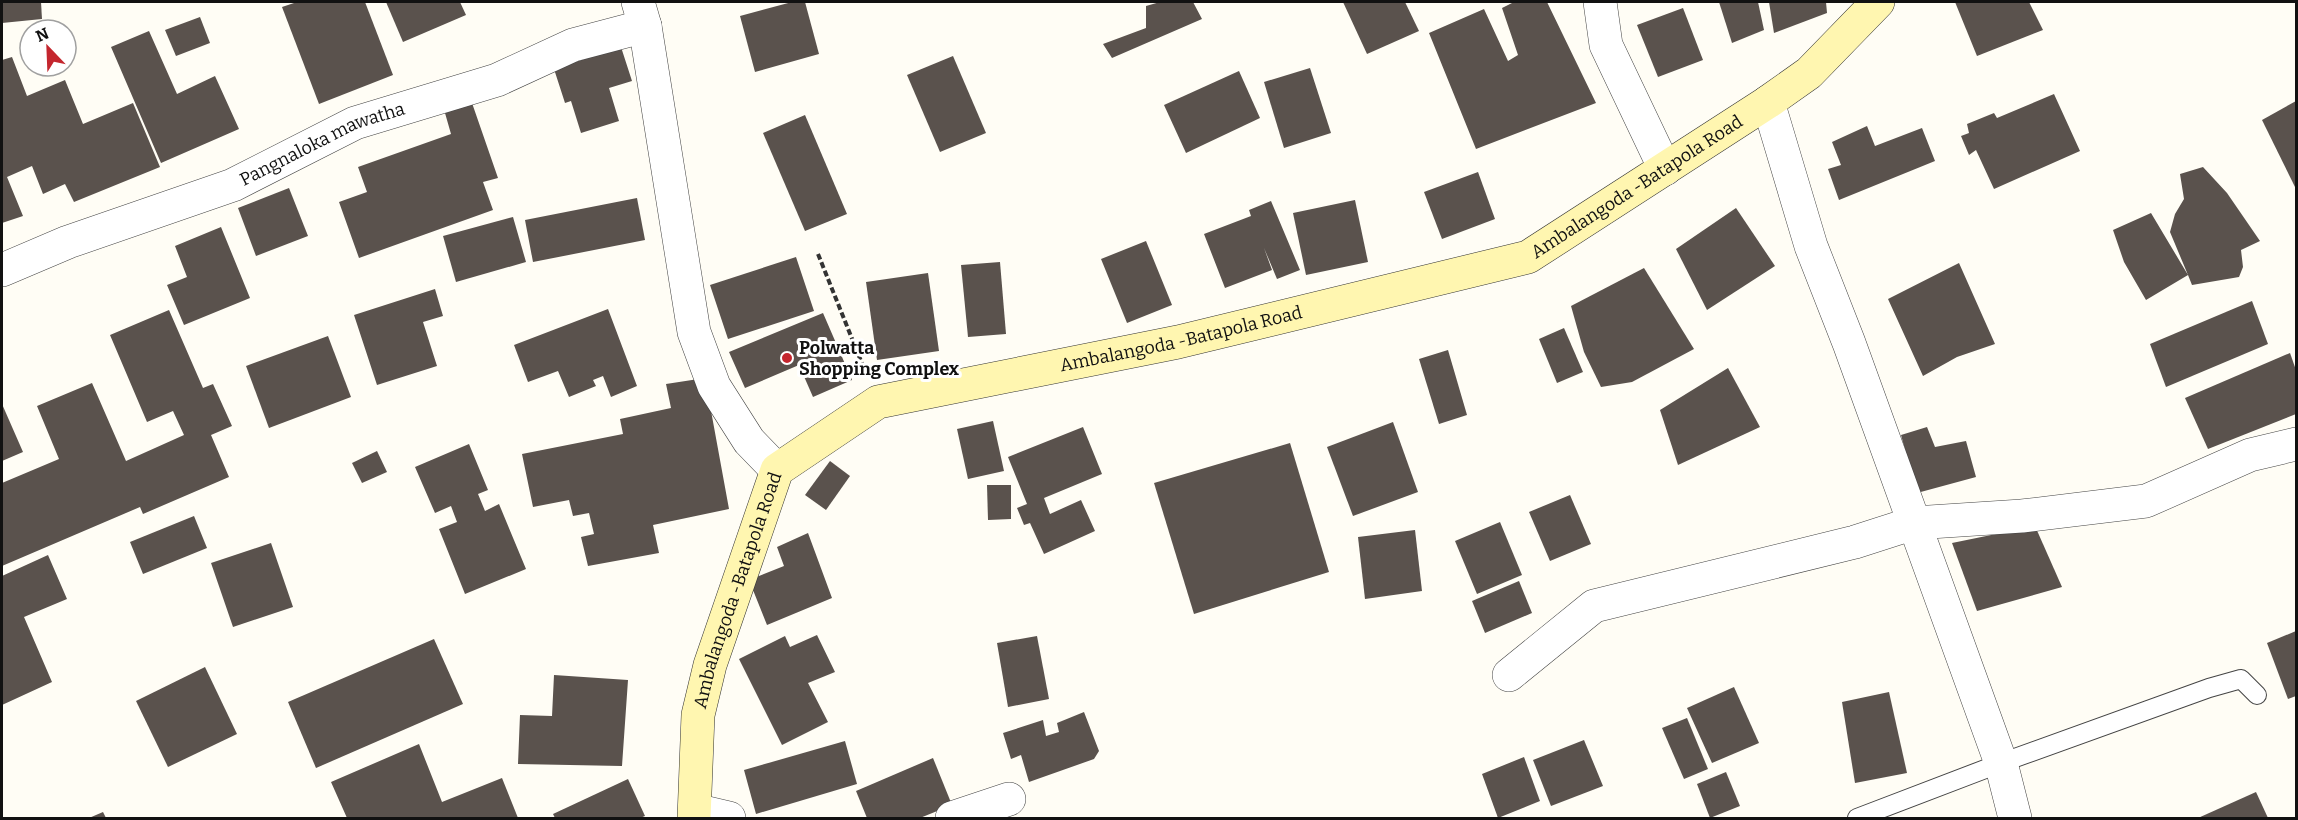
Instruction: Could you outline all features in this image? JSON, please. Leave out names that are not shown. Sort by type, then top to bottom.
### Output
[{"type":"main road","name":"Ambalangoda -Batapola Road","points":[[694,814],[698,715],[710,665],[777,471],[878,402],[1179,342],[1528,257],[1768,102],[1809,73],[1878,2]]},
{"type":"street","points":[[1600,2],[1606,45],[1665,169]]},
{"type":"street","points":[[641,14],[694,332],[714,386],[749,441],[777,471]]},
{"type":"street","name":"Pangnaloka mawatha","points":[[2,270],[68,242],[233,185],[355,123],[497,80],[641,14]]},
{"type":"street","points":[[1768,102],[1811,246],[1849,342],[2001,763],[2015,819]]},
{"type":"street","points":[[1509,675],[1594,606],[1856,542],[1914,523],[2022,516],[2146,501],[2250,455],[2296,444]]},
{"type":"street","points":[[952,819],[1009,799]]},
{"type":"street","points":[[694,814],[729,819]]},
{"type":"lane","points":[[1857,819],[2001,763],[2209,688],[2241,679],[2257,695]]},
{"type":"path","points":[[818,254],[878,402]]},
{"type":"building","points":[[2,2],[41,2],[42,18],[18,18],[18,21],[2,23]]},
{"type":"building","points":[[297,2],[365,2],[393,75],[319,104],[282,7]]},
{"type":"building","points":[[386,2],[460,2],[466,15],[403,42]]},
{"type":"building","points":[[792,2],[805,2],[819,54],[755,72],[740,16]]},
{"type":"building","points":[[1160,2],[1193,2],[1202,19],[1112,58],[1103,44],[1146,28],[1146,6]]},
{"type":"building","points":[[1343,2],[1405,2],[1419,31],[1367,54]]},
{"type":"building","points":[[1514,2],[1547,2],[1596,103],[1476,149],[1429,33],[1484,9],[1508,61],[1518,55],[1502,8]]},
{"type":"building","points":[[1719,2],[1758,2],[1764,30],[1732,43]]},
{"type":"building","points":[[1769,2],[1826,2],[1827,13],[1774,33]]},
{"type":"building","points":[[1955,2],[2029,2],[2043,30],[1977,56]]},
{"type":"building","points":[[1683,8],[1703,60],[1658,77],[1637,25]]},
{"type":"building","points":[[200,17],[210,43],[176,56],[165,30]]},
{"type":"building","points":[[149,31],[177,94],[215,76],[239,129],[161,163],[111,47]]},
{"type":"building","points":[[621,47],[632,81],[609,88],[619,121],[581,133],[571,101],[565,103],[554,69]]},
{"type":"building","points":[[953,56],[986,133],[940,152],[907,75]]},
{"type":"building","points":[[12,57],[18,78],[20,78],[27,96],[65,80],[83,124],[133,103],[160,167],[74,202],[65,184],[43,194],[32,166],[7,177],[23,216],[2,223],[2,60]]},
{"type":"building","points":[[1310,68],[1331,133],[1284,148],[1264,82]]},
{"type":"building","points":[[1239,71],[1260,118],[1186,153],[1164,105]]},
{"type":"building","points":[[2054,94],[2080,151],[1994,189],[1976,150],[1969,155],[1961,136],[1969,133],[1967,124],[1994,113],[1997,118]]},
{"type":"building","points":[[2296,101],[2296,186],[2295,187],[2262,120]]},
{"type":"building","points":[[472,103],[498,178],[483,182],[493,210],[359,258],[339,202],[367,192],[358,167],[451,134],[445,113]]},
{"type":"building","points":[[805,115],[847,214],[805,231],[763,133]]},
{"type":"building","points":[[1867,126],[1875,146],[1922,128],[1935,161],[1839,200],[1828,169],[1841,165],[1832,142]]},
{"type":"building","points":[[2203,167],[2227,193],[2260,241],[2241,250],[2243,267],[2239,277],[2192,285],[2170,232],[2175,214],[2184,199],[2180,174]]},
{"type":"building","points":[[1478,172],[1495,219],[1442,239],[1424,192]]},
{"type":"building","points":[[289,188],[308,236],[256,256],[238,208]]},
{"type":"building","points":[[637,198],[645,240],[533,262],[525,220]]},
{"type":"building","points":[[1355,200],[1368,262],[1306,275],[1293,213]]},
{"type":"building","points":[[1271,201],[1300,270],[1277,279],[1264,248],[1272,270],[1225,288],[1204,234],[1251,216],[1249,210]]},
{"type":"building","points":[[1736,208],[1775,266],[1707,310],[1676,249]]},
{"type":"building","points":[[2151,213],[2188,275],[2146,300],[2124,262],[2113,230]]},
{"type":"building","points":[[513,217],[526,262],[456,282],[443,236]]},
{"type":"building","points":[[221,227],[250,298],[184,325],[167,285],[187,277],[175,246]]},
{"type":"building","points":[[1146,241],[1172,305],[1127,323],[1101,259]]},
{"type":"building","points":[[796,257],[814,311],[728,339],[710,285]]},
{"type":"building","points":[[1000,262],[1006,334],[968,337],[961,265]]},
{"type":"building","points":[[1959,263],[1995,344],[1957,357],[1923,376],[1888,299]]},
{"type":"building","points":[[1644,268],[1694,349],[1632,382],[1601,387],[1584,352],[1571,306]]},
{"type":"building","points":[[928,273],[939,351],[877,360],[866,282]]},
{"type":"building","points":[[435,289],[443,316],[423,322],[437,366],[377,385],[354,315]]},
{"type":"building","points":[[2252,301],[2268,344],[2166,387],[2150,344]]},
{"type":"building","points":[[608,309],[637,386],[611,397],[603,376],[593,380],[596,386],[569,397],[558,371],[528,382],[514,345]]},
{"type":"building","points":[[169,310],[203,388],[213,384],[232,426],[211,435],[229,477],[143,514],[140,507],[2,566],[2,483],[59,459],[37,406],[92,383],[126,461],[184,435],[173,411],[147,422],[110,335]]},
{"type":"building","name":"Polwatta Shopping Complex","points":[[823,313],[852,380],[813,397],[799,365],[745,388],[729,352]]},
{"type":"building","points":[[1564,328],[1583,372],[1557,383],[1539,339]]},
{"type":"building","points":[[328,336],[351,397],[269,428],[246,366]]},
{"type":"building","points":[[1448,350],[1467,415],[1439,424],[1419,359]]},
{"type":"building","points":[[2290,353],[2296,370],[2296,414],[2208,449],[2185,398]]},
{"type":"building","points":[[1728,368],[1760,427],[1678,465],[1660,410]]},
{"type":"building","points":[[705,378],[729,509],[653,525],[659,553],[588,566],[581,537],[594,534],[589,513],[573,516],[569,500],[533,507],[522,454],[623,434],[620,419],[671,408],[666,384]]},
{"type":"building","points":[[2,404],[23,452],[2,461]]},
{"type":"building","points":[[993,421],[1004,471],[968,479],[957,429]]},
{"type":"building","points":[[1393,422],[1418,492],[1353,516],[1327,447]]},
{"type":"building","points":[[1083,427],[1102,474],[1044,498],[1050,514],[1081,500],[1095,531],[1044,554],[1030,523],[1024,525],[1017,508],[1027,504],[1008,457]]},
{"type":"building","points":[[1927,427],[1935,447],[1966,441],[1976,477],[1917,493],[1901,435]]},
{"type":"building","points":[[1290,443],[1329,572],[1194,614],[1154,483]]},
{"type":"building","points":[[469,444],[488,490],[478,494],[485,511],[499,504],[526,569],[465,594],[439,529],[457,522],[451,506],[435,513],[415,467]]},
{"type":"building","points":[[377,451],[387,472],[362,483],[352,463]]},
{"type":"building","points":[[830,461],[850,476],[826,510],[805,495]]},
{"type":"building","points":[[987,485],[1011,485],[1011,519],[988,520]]},
{"type":"building","points":[[1570,495],[1591,544],[1550,561],[1529,512]]},
{"type":"building","points":[[194,516],[207,548],[143,574],[130,542]]},
{"type":"building","points":[[1500,522],[1522,575],[1477,594],[1455,541]]},
{"type":"building","points":[[2035,526],[2062,587],[1977,611],[1952,543]]},
{"type":"building","points":[[1415,530],[1422,591],[1365,599],[1358,537]]},
{"type":"building","points":[[808,533],[832,598],[767,625],[749,580],[784,566],[777,547]]},
{"type":"building","points":[[271,543],[293,607],[233,627],[211,563]]},
{"type":"building","points":[[48,555],[67,599],[24,617],[52,682],[2,705],[2,576]]},
{"type":"building","points":[[1519,581],[1532,613],[1485,633],[1472,601]]},
{"type":"building","points":[[2296,631],[2296,696],[2288,699],[2267,643]]},
{"type":"building","points":[[817,635],[835,672],[808,683],[828,722],[782,745],[739,659],[785,636],[790,647]]},
{"type":"building","points":[[1037,636],[1049,699],[1008,707],[997,643]]},
{"type":"building","points":[[434,639],[463,704],[316,768],[288,702]]},
{"type":"building","points":[[205,667],[237,734],[168,767],[136,701]]},
{"type":"building","points":[[554,675],[628,680],[622,766],[518,764],[520,715],[552,716]]},
{"type":"building","points":[[1734,687],[1759,743],[1712,763],[1687,708]]},
{"type":"building","points":[[1889,692],[1907,773],[1855,783],[1842,702]]},
{"type":"building","points":[[1084,712],[1099,751],[1094,759],[1029,782],[1021,755],[1011,759],[1003,733],[1043,720],[1046,736],[1059,732],[1057,723]]},
{"type":"building","points":[[1687,718],[1708,769],[1684,779],[1662,728]]},
{"type":"building","points":[[1584,740],[1603,786],[1551,806],[1533,760]]},
{"type":"building","points":[[845,741],[857,784],[756,814],[744,770]]},
{"type":"building","points":[[419,744],[442,802],[502,778],[518,818],[347,818],[331,782]]},
{"type":"building","points":[[1524,757],[1540,801],[1498,818],[1482,774]]},
{"type":"building","points":[[933,758],[952,805],[920,818],[867,818],[856,791]]},
{"type":"building","points":[[1726,772],[1740,806],[1710,818],[1697,784]]},
{"type":"building","points":[[628,779],[645,816],[640,818],[555,818],[553,814]]},
{"type":"building","points":[[2256,792],[2268,818],[2198,818]]},
{"type":"building","points":[[103,812],[106,818],[89,818]]},
{"type":"place","name":"Polwatta Shopping Complex","points":[[787,358]]}]
